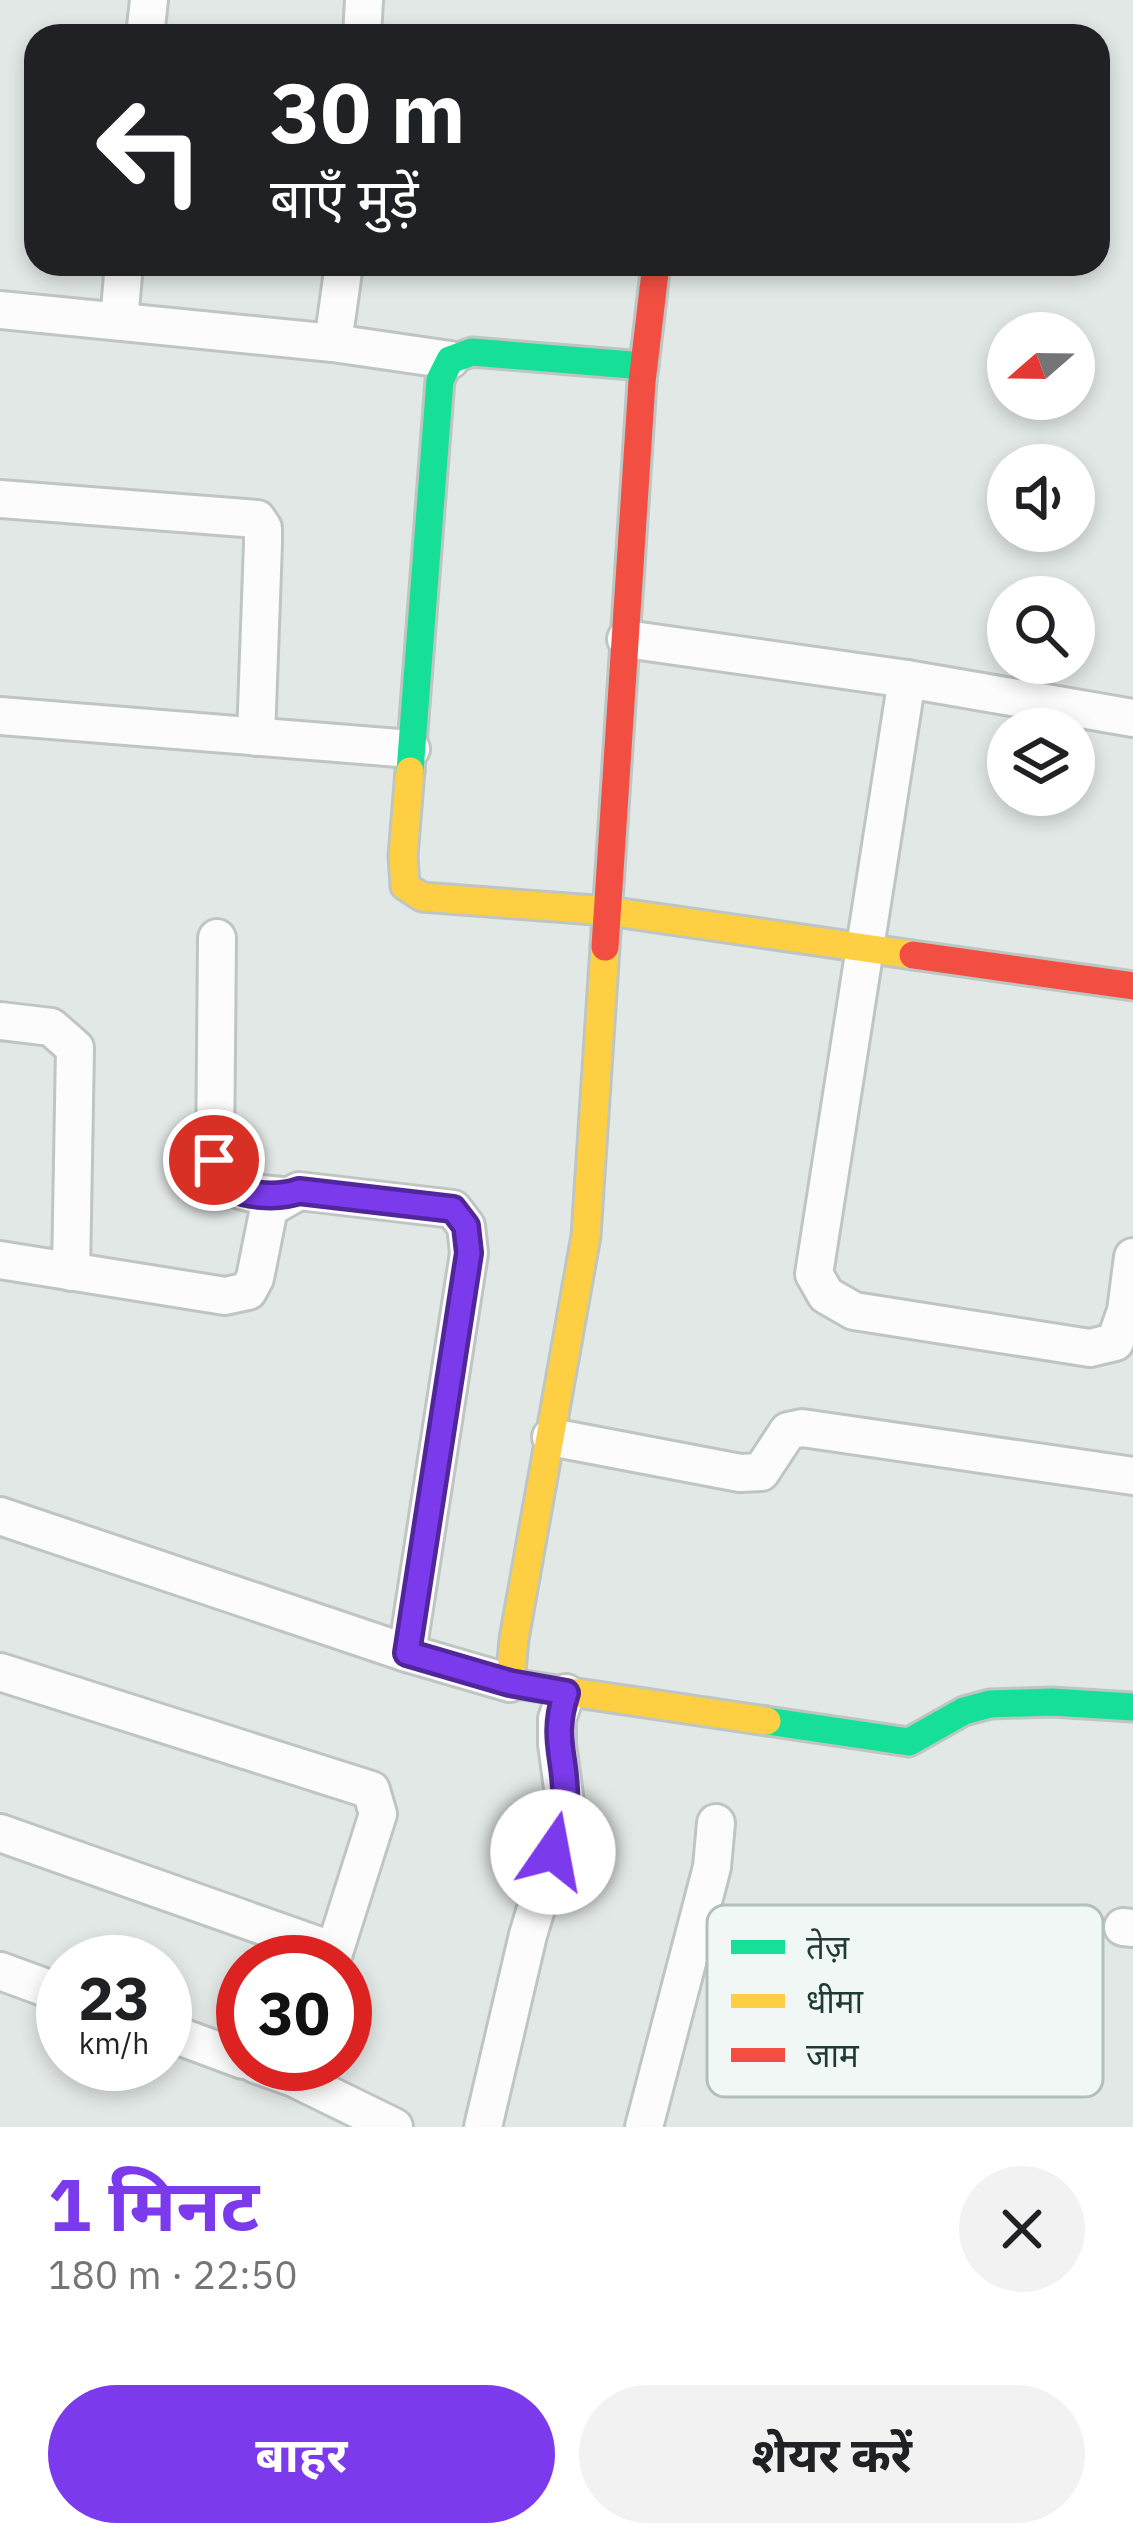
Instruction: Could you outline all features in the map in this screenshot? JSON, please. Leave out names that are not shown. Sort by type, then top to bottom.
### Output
[{"type":"street","points":[[119,321],[123,276]]},
{"type":"street","points":[[333,343],[342,276]]},
{"type":"street","points":[[510,1683],[586,1236],[644,366],[655,276]]},
{"type":"street","points":[[0,310],[333,343],[449,360],[472,352],[644,366]]},
{"type":"street","points":[[449,360],[440,380],[403,856],[405,886],[422,896],[608,911],[1133,986]]},
{"type":"street","points":[[0,499],[257,519],[263,543],[256,737]]},
{"type":"street","points":[[626,640],[907,679],[1133,718]]},
{"type":"street","points":[[907,679],[814,1274],[826,1295],[854,1311],[1090,1348],[1115,1342],[1126,1311],[1133,1257]]},
{"type":"street","points":[[0,716],[411,749]]},
{"type":"street","points":[[217,938],[214,1160],[221,1179],[234,1189],[284,1196]]},
{"type":"street","points":[[0,1021],[51,1027],[75,1048],[71,1272]]},
{"type":"street","points":[[0,1260],[224,1296],[248,1291],[269,1208],[284,1196],[299,1191],[453,1209],[466,1226],[469,1253],[407,1653]]},
{"type":"street","points":[[550,1437],[740,1473],[761,1472],[788,1431],[802,1428],[1133,1476]]},
{"type":"street","points":[[0,1516],[407,1653],[510,1683],[566,1693],[909,1742],[934,1733],[946,1718],[979,1706],[1073,1703],[1133,1707]]},
{"type":"street","points":[[0,1672],[371,1790],[379,1814],[340,1935]]},
{"type":"street","points":[[483,2127],[528,1935],[566,1810],[557,1719],[566,1693]]},
{"type":"street","points":[[644,2127],[712,1867],[716,1823]]},
{"type":"street","points":[[0,1833],[276,1935]]},
{"type":"street","points":[[0,1971],[36,1984]]},
{"type":"street","points":[[331,2091],[391,2126]]},
{"type":"traffic: fast","points":[[410,771],[440,380],[450,360],[472,352],[644,366]]},
{"type":"traffic: fast","points":[[767,1721],[909,1742],[964,1711],[990,1704],[1133,1707]]},
{"type":"traffic: slow","points":[[410,771],[405,886],[422,897],[608,911],[913,955]]},
{"type":"traffic: slow","points":[[605,947],[586,1236],[510,1683],[767,1721]]},
{"type":"traffic: jam","points":[[605,947],[642,382],[655,276]]},
{"type":"traffic: jam","points":[[913,955],[1133,986]]},
{"type":"route","points":[[214,1160],[221,1179],[234,1189],[284,1196],[299,1191],[453,1209],[466,1226],[469,1253],[407,1653],[510,1683],[566,1693],[557,1719],[557,1744],[566,1810],[553,1852]]}]
